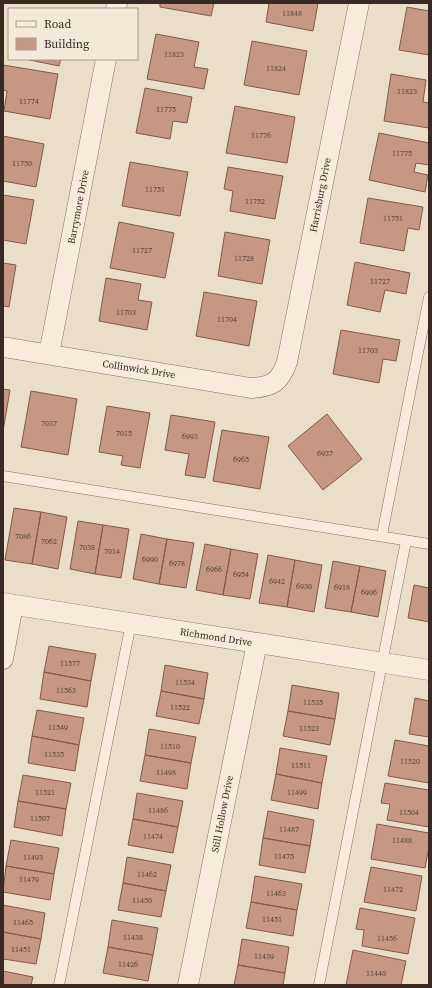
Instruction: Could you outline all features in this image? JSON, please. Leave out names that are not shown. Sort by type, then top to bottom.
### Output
[{"type":"street","name":"Harrisburg Drive","points":[[274,383],[280,378],[287,362],[359,3]]},
{"type":"street","name":"Barrymore Drive","points":[[49,354],[106,60]]},
{"type":"street","name":"Collinwick Drive","points":[[3,347],[251,388],[262,387],[274,383]]},
{"type":"street","name":"Richmond Drive","points":[[8,604],[429,670]]},
{"type":"street","points":[[3,659],[8,604]]},
{"type":"street","name":"Still Hollow Drive","points":[[188,985],[257,643]]},
{"type":"lane","points":[[382,535],[429,297]]},
{"type":"lane","points":[[3,476],[382,535],[429,544]]},
{"type":"lane","points":[[319,985],[406,540]]},
{"type":"lane","points":[[59,985],[131,623]]},
{"type":"building","points":[[160,3],[214,3],[211,16],[160,7]]},
{"type":"building","points":[[269,3],[318,3],[313,31],[266,22]]},
{"type":"building","points":[[407,7],[429,11],[429,55],[399,50]]},
{"type":"building","points":[[156,34],[199,42],[194,67],[208,69],[204,89],[147,79]]},
{"type":"building","points":[[252,41],[307,51],[299,95],[244,85]]},
{"type":"building","points":[[30,60],[61,60],[59,66]]},
{"type":"building","points":[[3,65],[58,74],[50,119],[4,111],[7,91],[3,90]]},
{"type":"building","points":[[391,74],[426,80],[423,102],[429,103],[429,128],[384,121]]},
{"type":"building","points":[[145,88],[192,97],[187,123],[173,121],[170,139],[136,133]]},
{"type":"building","points":[[235,106],[295,117],[287,163],[226,153]]},
{"type":"building","points":[[379,133],[429,143],[429,165],[416,163],[414,172],[428,175],[425,192],[369,180]]},
{"type":"building","points":[[3,136],[44,144],[36,187],[3,181]]},
{"type":"building","points":[[130,162],[188,172],[180,216],[122,206]]},
{"type":"building","points":[[228,167],[283,176],[275,219],[230,211],[233,191],[224,189]]},
{"type":"building","points":[[3,195],[34,200],[26,244],[3,240]]},
{"type":"building","points":[[368,198],[423,207],[419,230],[408,228],[404,251],[360,243]]},
{"type":"building","points":[[119,222],[174,233],[165,278],[110,268]]},
{"type":"building","points":[[225,232],[270,240],[262,284],[218,276]]},
{"type":"building","points":[[355,262],[410,273],[406,294],[385,290],[380,312],[347,305]]},
{"type":"building","points":[[3,263],[16,265],[9,307],[3,306]]},
{"type":"building","points":[[106,278],[141,284],[138,300],[152,302],[147,330],[99,321]]},
{"type":"building","points":[[204,292],[257,301],[249,346],[196,336]]},
{"type":"building","points":[[341,330],[400,340],[396,361],[383,359],[379,383],[333,374]]},
{"type":"building","points":[[3,389],[10,390],[3,431]]},
{"type":"building","points":[[31,391],[77,399],[68,455],[21,447]]},
{"type":"building","points":[[107,406],[150,413],[140,468],[121,465],[123,456],[99,452]]},
{"type":"building","points":[[327,414],[362,459],[323,490],[288,446]]},
{"type":"building","points":[[171,415],[215,422],[205,478],[185,475],[189,454],[165,450]]},
{"type":"building","points":[[222,430],[269,437],[260,489],[213,481]]},
{"type":"building","points":[[14,508],[41,512],[32,564],[5,560]]},
{"type":"building","points":[[41,512],[67,517],[58,569],[32,564]]},
{"type":"building","points":[[78,521],[103,525],[95,574],[70,569]]},
{"type":"building","points":[[103,525],[129,529],[121,578],[95,574]]},
{"type":"building","points":[[141,534],[167,539],[159,584],[133,579]]},
{"type":"building","points":[[167,539],[194,543],[186,588],[159,584]]},
{"type":"building","points":[[205,544],[231,549],[223,595],[196,590]]},
{"type":"building","points":[[231,549],[258,554],[250,599],[223,595]]},
{"type":"building","points":[[268,555],[295,560],[287,607],[259,603]]},
{"type":"building","points":[[295,560],[322,565],[314,612],[287,607]]},
{"type":"building","points":[[333,561],[360,566],[351,612],[325,608]]},
{"type":"building","points":[[360,566],[386,571],[378,617],[351,612]]},
{"type":"building","points":[[414,585],[429,588],[429,622],[408,618]]},
{"type":"building","points":[[49,646],[96,654],[91,681],[44,672]]},
{"type":"building","points":[[165,665],[208,673],[204,699],[161,691]]},
{"type":"building","points":[[44,672],[91,681],[87,707],[40,699]]},
{"type":"building","points":[[292,685],[339,693],[335,719],[288,711]]},
{"type":"building","points":[[161,691],[204,699],[199,724],[156,716]]},
{"type":"building","points":[[415,698],[429,701],[429,737],[409,734]]},
{"type":"building","points":[[37,710],[84,718],[79,745],[32,736]]},
{"type":"building","points":[[288,711],[335,719],[330,745],[283,736]]},
{"type":"building","points":[[149,729],[196,737],[191,763],[145,755]]},
{"type":"building","points":[[32,736],[79,745],[75,771],[28,763]]},
{"type":"building","points":[[395,740],[429,746],[429,783],[388,776]]},
{"type":"building","points":[[280,748],[327,756],[322,783],[276,774]]},
{"type":"building","points":[[145,755],[191,763],[187,789],[140,781]]},
{"type":"building","points":[[276,774],[322,783],[318,809],[271,800]]},
{"type":"building","points":[[23,775],[71,783],[66,809],[18,801]]},
{"type":"building","points":[[385,783],[429,790],[429,827],[387,820],[390,804],[381,803]]},
{"type":"building","points":[[137,793],[183,801],[178,827],[133,819]]},
{"type":"building","points":[[18,801],[66,809],[62,836],[14,827]]},
{"type":"building","points":[[268,811],[314,820],[310,846],[263,838]]},
{"type":"building","points":[[133,819],[178,827],[173,853],[128,845]]},
{"type":"building","points":[[377,824],[429,833],[429,847],[425,868],[371,859]]},
{"type":"building","points":[[263,838],[310,846],[305,873],[259,865]]},
{"type":"building","points":[[11,840],[59,848],[54,874],[6,866]]},
{"type":"building","points":[[127,857],[171,865],[166,891],[123,883]]},
{"type":"building","points":[[6,866],[54,874],[50,900],[3,892]]},
{"type":"building","points":[[371,867],[422,876],[416,911],[364,902]]},
{"type":"building","points":[[255,876],[302,884],[297,910],[251,902]]},
{"type":"building","points":[[123,883],[166,891],[161,917],[118,910]]},
{"type":"building","points":[[251,902],[297,910],[293,936],[246,928]]},
{"type":"building","points":[[3,905],[45,913],[41,939],[3,932]]},
{"type":"building","points":[[360,908],[415,918],[408,954],[362,946],[364,930],[356,929]]},
{"type":"building","points":[[112,920],[158,928],[153,955],[108,947]]},
{"type":"building","points":[[3,932],[41,939],[36,964],[3,959]]},
{"type":"building","points":[[242,939],[289,947],[285,973],[238,965]]},
{"type":"building","points":[[108,947],[153,955],[148,981],[103,973]]},
{"type":"building","points":[[353,950],[406,961],[401,985],[346,985]]},
{"type":"building","points":[[238,965],[285,973],[283,985],[234,985]]},
{"type":"building","points":[[3,971],[33,977],[31,985],[3,985]]}]
